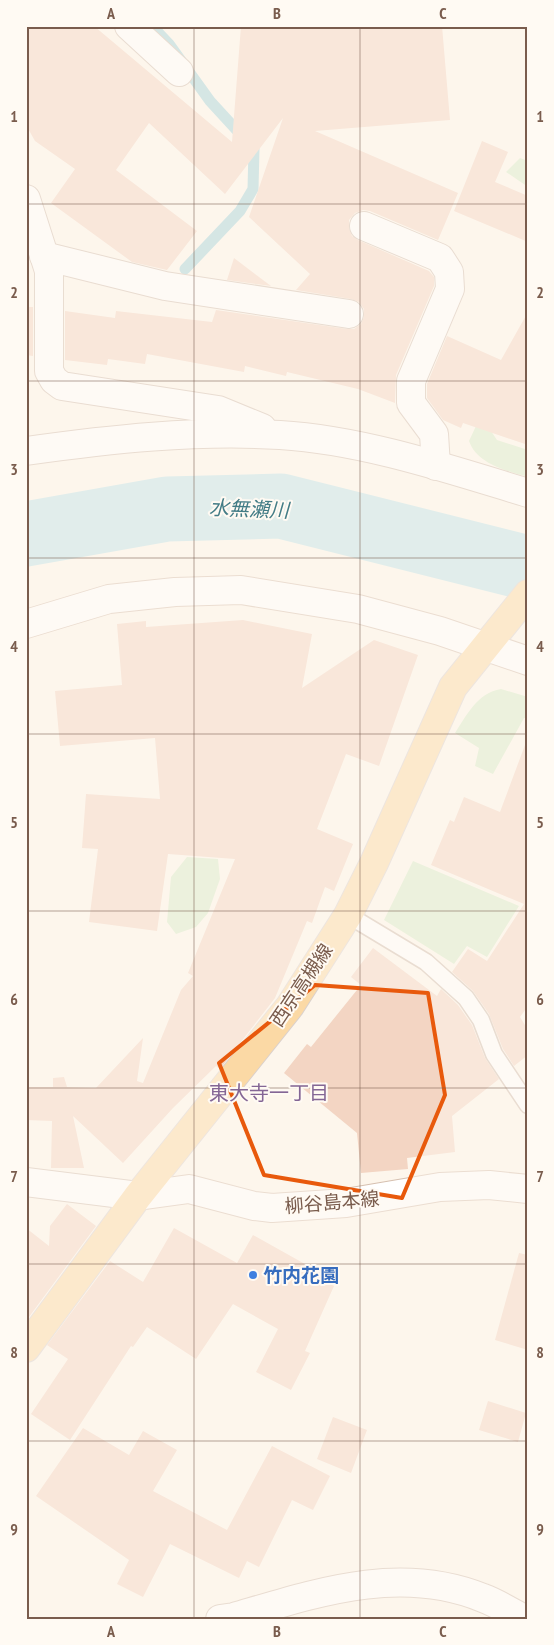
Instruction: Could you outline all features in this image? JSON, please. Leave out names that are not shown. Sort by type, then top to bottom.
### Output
[{"type":"main road","name":"西京高槻線","points":[[26,1348],[138,1196],[290,1006],[348,915],[374,863],[453,687],[528,594]]},
{"type":"street","points":[[129,26],[179,72]]},
{"type":"street","points":[[26,198],[49,271],[50,371],[54,380],[62,386],[218,410],[281,435]]},
{"type":"street","points":[[364,226],[440,258],[449,272],[450,289],[411,381],[411,403],[434,434],[436,466]]},
{"type":"street","points":[[44,256],[165,286],[348,314]]},
{"type":"street","points":[[26,450],[122,438],[198,433],[281,435],[347,444],[436,466],[528,493]]},
{"type":"street","points":[[26,624],[109,599],[175,592],[241,590],[358,609],[440,631],[494,638],[528,662]]},
{"type":"street","name":"柳谷島本線","points":[[26,1182],[138,1196],[189,1189],[254,1206],[272,1208],[346,1203],[440,1187],[489,1185],[528,1189]]},
{"type":"street","points":[[220,1619],[234,1617],[321,1591],[368,1582],[431,1583],[483,1598],[524,1619]]},
{"type":"lane","points":[[348,915],[426,962],[466,998],[481,1020],[494,1054],[528,1105]]},
{"type":"highlighted area","points":[[315,985],[428,993],[445,1095],[402,1198],[264,1175],[219,1063]]},
{"type":"green space","points":[[520,158],[528,161],[528,187],[506,172]]},
{"type":"green space","points":[[476,426],[489,428],[497,440],[528,450],[528,477],[494,465],[479,455],[469,441]]},
{"type":"green space","points":[[501,689],[528,697],[528,718],[524,718],[493,774],[475,766],[479,748],[455,733],[468,712],[479,700],[493,691]]},
{"type":"green space","points":[[187,857],[218,859],[220,879],[208,913],[196,927],[176,934],[167,922],[171,877]]},
{"type":"green space","points":[[413,861],[519,906],[487,957],[467,946],[454,964],[384,920]]},
{"type":"building","points":[[26,26],[94,26],[232,142],[241,26],[442,26],[450,120],[315,131],[458,193],[438,240],[370,211],[363,210],[355,213],[349,220],[352,236],[429,271],[434,277],[434,286],[396,375],[395,403],[358,389],[287,372],[286,376],[245,366],[244,372],[147,354],[145,364],[108,359],[107,365],[65,360],[65,311],[115,318],[116,311],[212,322],[216,310],[354,329],[361,324],[364,317],[364,309],[359,302],[351,299],[296,290],[310,274],[249,217],[283,118],[225,194],[149,123],[116,170],[197,231],[167,270],[132,262],[51,203],[75,169],[35,141],[26,125]]},
{"type":"building","points":[[482,141],[508,152],[495,182],[528,196],[528,242],[454,211]]},
{"type":"building","points":[[234,258],[271,286],[227,280]]},
{"type":"building","points":[[26,307],[33,307],[33,356],[26,355]]},
{"type":"building","points":[[528,312],[528,445],[463,423],[461,428],[443,420],[427,398],[427,384],[447,336],[501,360]]},
{"type":"building","points":[[243,620],[312,634],[302,688],[374,640],[418,655],[379,766],[346,754],[317,829],[353,844],[334,891],[325,887],[312,923],[307,921],[275,998],[220,1069],[216,1066],[173,1108],[123,1163],[73,1116],[84,1168],[51,1168],[52,1121],[26,1120],[26,1087],[53,1087],[53,1078],[64,1077],[67,1087],[96,1088],[143,1038],[137,1081],[143,1083],[181,990],[193,976],[188,973],[235,859],[168,854],[157,931],[89,922],[98,849],[82,848],[86,794],[160,799],[155,738],[60,746],[55,691],[122,685],[117,624],[146,621],[146,627]]},
{"type":"building","points":[[525,745],[528,746],[528,1006],[520,1017],[528,1030],[528,1055],[514,1066],[503,1049],[489,1014],[473,991],[452,972],[468,949],[487,961],[524,904],[431,865],[450,820],[454,822],[464,797],[500,812]]},
{"type":"building","points":[[373,948],[437,996],[441,989],[458,1005],[472,1025],[485,1058],[499,1079],[452,1116],[455,1152],[407,1158],[408,1169],[361,1173],[357,1133],[284,1073],[307,1044],[311,1047],[361,985],[351,977]]},
{"type":"building","points":[[67,1204],[96,1226],[26,1321],[26,1228],[49,1246],[50,1226]]},
{"type":"building","points":[[174,1228],[237,1263],[253,1235],[330,1278],[328,1283],[334,1286],[305,1351],[310,1353],[291,1390],[256,1372],[278,1329],[233,1304],[196,1359],[147,1327],[133,1347],[131,1346],[70,1440],[31,1414],[68,1359],[47,1345],[110,1261],[143,1282]]},
{"type":"building","points":[[519,1253],[528,1255],[528,1350],[495,1340]]},
{"type":"building","points":[[488,1401],[526,1413],[518,1442],[479,1430]]},
{"type":"building","points":[[333,1417],[367,1430],[351,1473],[317,1459]]},
{"type":"building","points":[[83,1428],[129,1455],[143,1431],[177,1450],[153,1491],[227,1530],[272,1446],[330,1476],[313,1510],[292,1500],[259,1567],[247,1561],[239,1578],[170,1544],[143,1597],[117,1584],[129,1560],[36,1496]]},
{"type":"waterway","points":[[152,26],[169,44],[210,101],[254,149],[253,189],[240,211],[185,269]]},
{"type":"waterway","name":"水無瀬川","points":[[26,534],[167,509],[281,506],[528,568]]},
{"type":"place","name":"竹内花園","points":[[253,1275]]},
{"type":"district","name":"東大寺一丁目","points":[[269,1093]]}]
